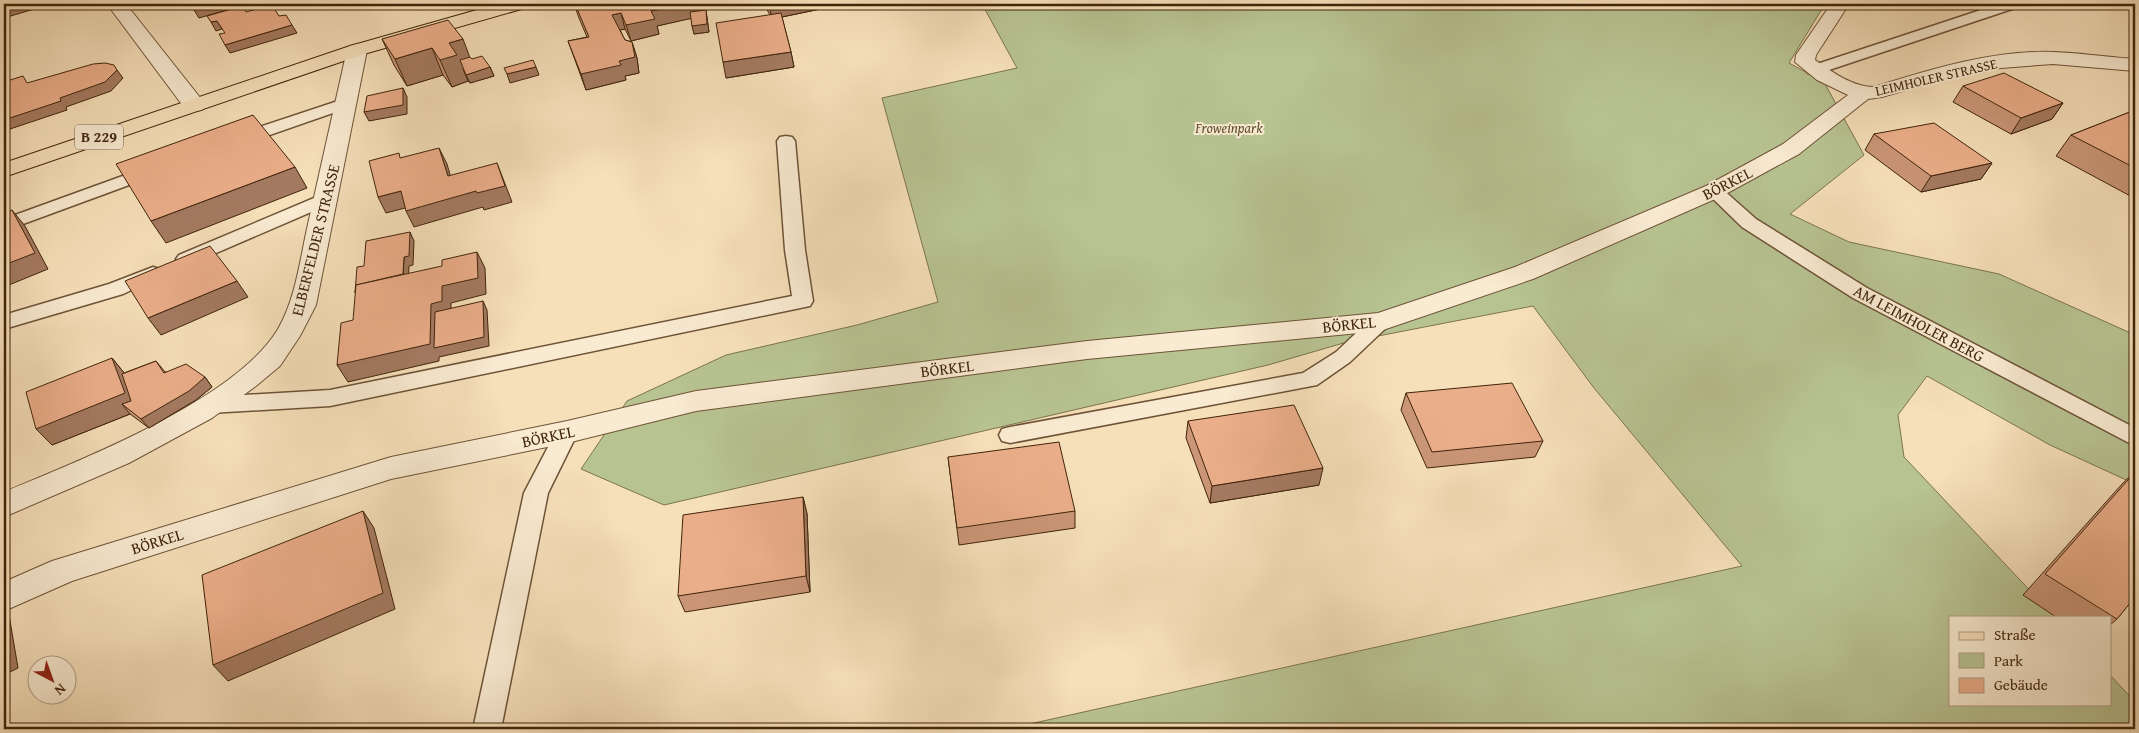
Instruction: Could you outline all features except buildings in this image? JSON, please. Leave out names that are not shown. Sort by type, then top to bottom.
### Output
[{"type":"main road","name":"B 229","points":[[4,170],[357,50],[518,4]]},
{"type":"street","points":[[116,4],[194,105]]},
{"type":"street","points":[[1814,70],[1805,62],[1806,55],[1840,4]]},
{"type":"street","name":"LEIMHOLER STRASSE","points":[[1814,70],[1863,92],[1875,93],[1940,73],[1977,65],[2135,49]]},
{"type":"street","name":"ELBERFELDER STRASSE","points":[[4,505],[127,451],[210,405],[246,379],[273,356],[292,332],[303,305],[357,50]]},
{"type":"street","name":"LEIMHOLER STRASSE","points":[[2053,58],[2135,65]]},
{"type":"street","name":"BÖRKEL","points":[[4,597],[63,571],[390,468],[567,432],[696,401],[1087,350],[1380,322],[1524,273],[1714,191],[1791,149],[1863,92]]},
{"type":"lane","points":[[1814,70],[2013,4]]},
{"type":"lane","points":[[224,145],[347,103]]},
{"type":"lane","points":[[210,405],[330,398],[803,301],[795,250],[786,141]]},
{"type":"lane","points":[[4,225],[169,165]]},
{"type":"lane","name":"AM LEIMHOLER BERG","points":[[1714,191],[1750,223],[1860,293],[2135,438]]},
{"type":"lane","points":[[4,322],[116,289],[326,199]]},
{"type":"lane","points":[[1010,435],[1309,380],[1343,356],[1380,322]]},
{"type":"lane","points":[[484,728],[536,493],[567,432]]},
{"type":"green space","name":"Froweinpark","points":[[982,4],[1825,4],[1789,63],[1824,82],[1864,155],[1790,214],[1849,242],[1999,274],[2135,335],[2135,484],[2050,445],[1927,376],[1898,415],[1904,457],[2054,616],[1949,616],[1949,706],[2112,706],[2112,677],[2135,702],[2135,729],[1007,729],[1742,566],[1594,388],[1533,306],[1347,342],[1268,365],[664,505],[581,469],[627,401],[726,355],[857,325],[938,302],[882,98],[1017,68]]}]
